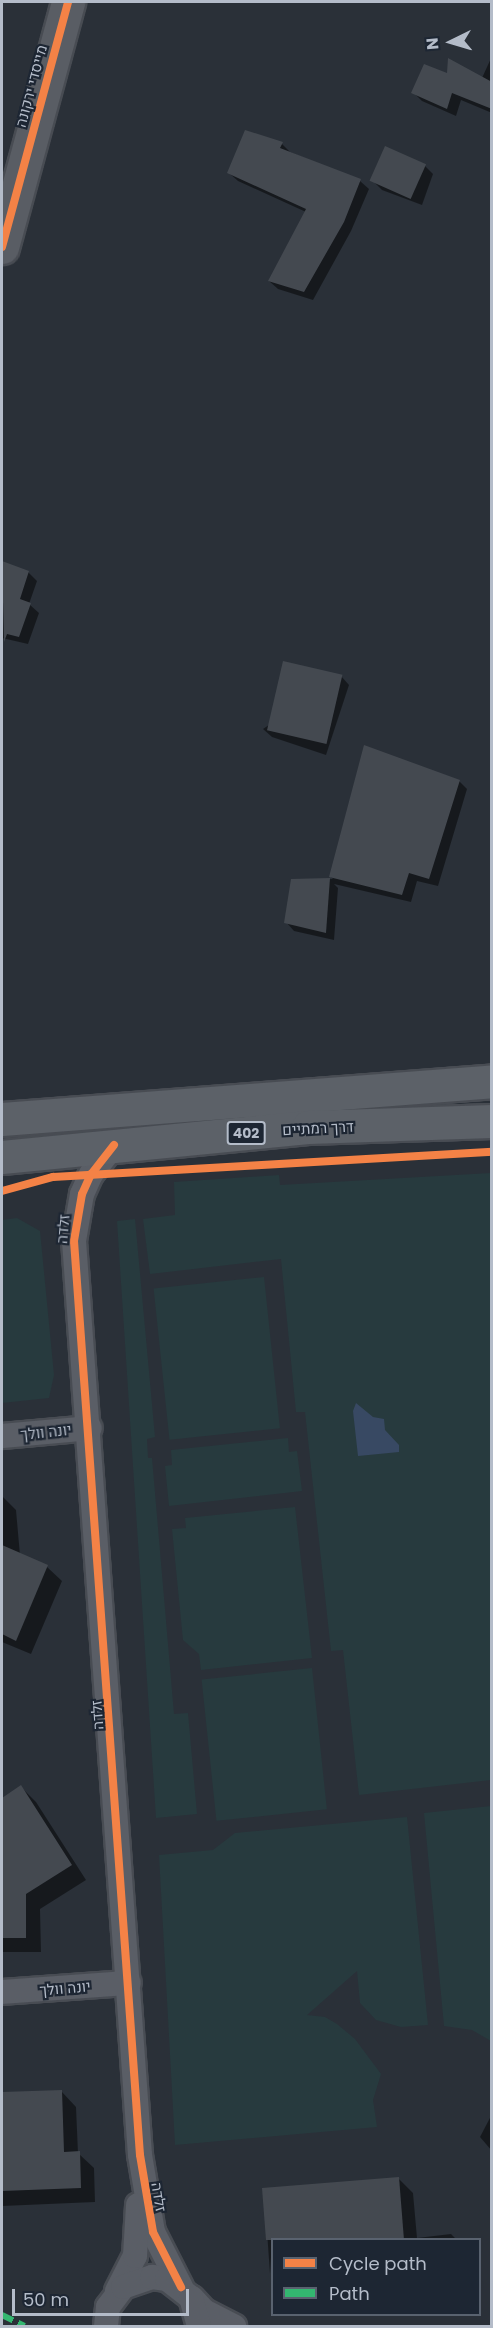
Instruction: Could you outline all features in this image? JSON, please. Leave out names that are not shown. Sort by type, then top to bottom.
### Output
[{"type":"main road","name":"402","points":[[2,1119],[492,1081]]},
{"type":"main road","name":"דרך רמתיים","points":[[2,1157],[308,1127],[492,1121]]},
{"type":"street","name":"מייסדי ירקונה","points":[[2,247],[68,2]]},
{"type":"street","name":"זלדה","points":[[114,1145],[91,1174],[82,1194],[74,1241],[90,1428],[140,2155],[153,2232],[186,2292]]},
{"type":"street","name":"יונה וולך","points":[[2,1436],[90,1428]]},
{"type":"street","name":"יונה וולך","points":[[2,1992],[129,1983]]},
{"type":"street","name":"זלדה","points":[[105,2315],[135,2256],[140,2155]]},
{"type":"street","points":[[105,2315],[123,2287],[152,2277],[186,2292],[204,2311],[234,2326]]},
{"type":"street","points":[[186,2292],[199,2326]]},
{"type":"green space","points":[[491,1173],[491,1780],[359,1795],[343,1650],[331,1651],[305,1412],[296,1412],[281,1259],[150,1274],[143,1219],[175,1215],[174,1182],[279,1175],[280,1185]]},
{"type":"green space","points":[[17,1218],[40,1231],[54,1375],[49,1398],[2,1403],[2,1220]]},
{"type":"green space","points":[[135,1219],[155,1437],[147,1439],[148,1458],[152,1458],[174,1714],[188,1713],[197,1814],[156,1818],[117,1221]]},
{"type":"green space","points":[[264,1277],[280,1428],[169,1440],[154,1289]]},
{"type":"green space","points":[[288,1438],[289,1452],[297,1451],[302,1491],[169,1506],[165,1466],[172,1465],[171,1450]]},
{"type":"green space","points":[[295,1507],[312,1658],[201,1670],[199,1654],[183,1640],[172,1529],[186,1528],[185,1518]]},
{"type":"green space","points":[[312,1668],[327,1809],[216,1821],[202,1680]]},
{"type":"green space","points":[[492,1806],[491,2041],[472,2030],[444,2026],[424,1813]]},
{"type":"green space","points":[[407,1817],[428,2025],[401,2027],[376,2020],[360,2003],[357,1971],[307,2015],[325,2017],[337,2024],[355,2039],[381,2074],[373,2100],[377,2127],[175,2145],[159,1855],[213,1850],[235,1833]]},
{"type":"water","points":[[356,1403],[373,1417],[384,1419],[385,1430],[399,1445],[399,1452],[358,1456],[353,1411]]},
{"type":"building","points":[[448,58],[492,82],[492,109],[452,93],[447,109],[411,93],[424,64],[447,73]]},
{"type":"building","points":[[245,130],[283,142],[280,148],[361,179],[344,222],[304,292],[268,281],[306,209],[227,173]]},
{"type":"building","points":[[385,146],[426,164],[411,199],[370,181]]},
{"type":"building","points":[[2,561],[29,571],[20,599],[31,603],[19,637],[7,634],[4,642]]},
{"type":"building","points":[[283,661],[342,675],[326,744],[267,730]]},
{"type":"building","points":[[364,745],[460,780],[429,879],[409,873],[402,895],[329,877]]},
{"type":"building","points":[[330,878],[326,933],[284,923],[291,879]]},
{"type":"building","points":[[2,1545],[48,1565],[16,1641],[2,1634]]},
{"type":"building","points":[[21,1785],[72,1865],[26,1894],[26,1938],[2,1938],[2,1798]]},
{"type":"building","points":[[62,2090],[64,2152],[80,2151],[81,2188],[2,2191],[2,2092]]},
{"type":"building","points":[[399,2177],[404,2238],[271,2238],[271,2240],[266,2240],[262,2188]]},
{"type":"marked path","points":[[2,2315],[25,2326]]},
{"type":"cycle path","points":[[2,247],[68,2]]},
{"type":"cycle path","points":[[114,1145],[91,1174],[82,1194],[74,1241],[140,2155],[153,2232],[181,2287]]},
{"type":"cycle path","points":[[2,1191],[53,1177],[492,1152]]}]
